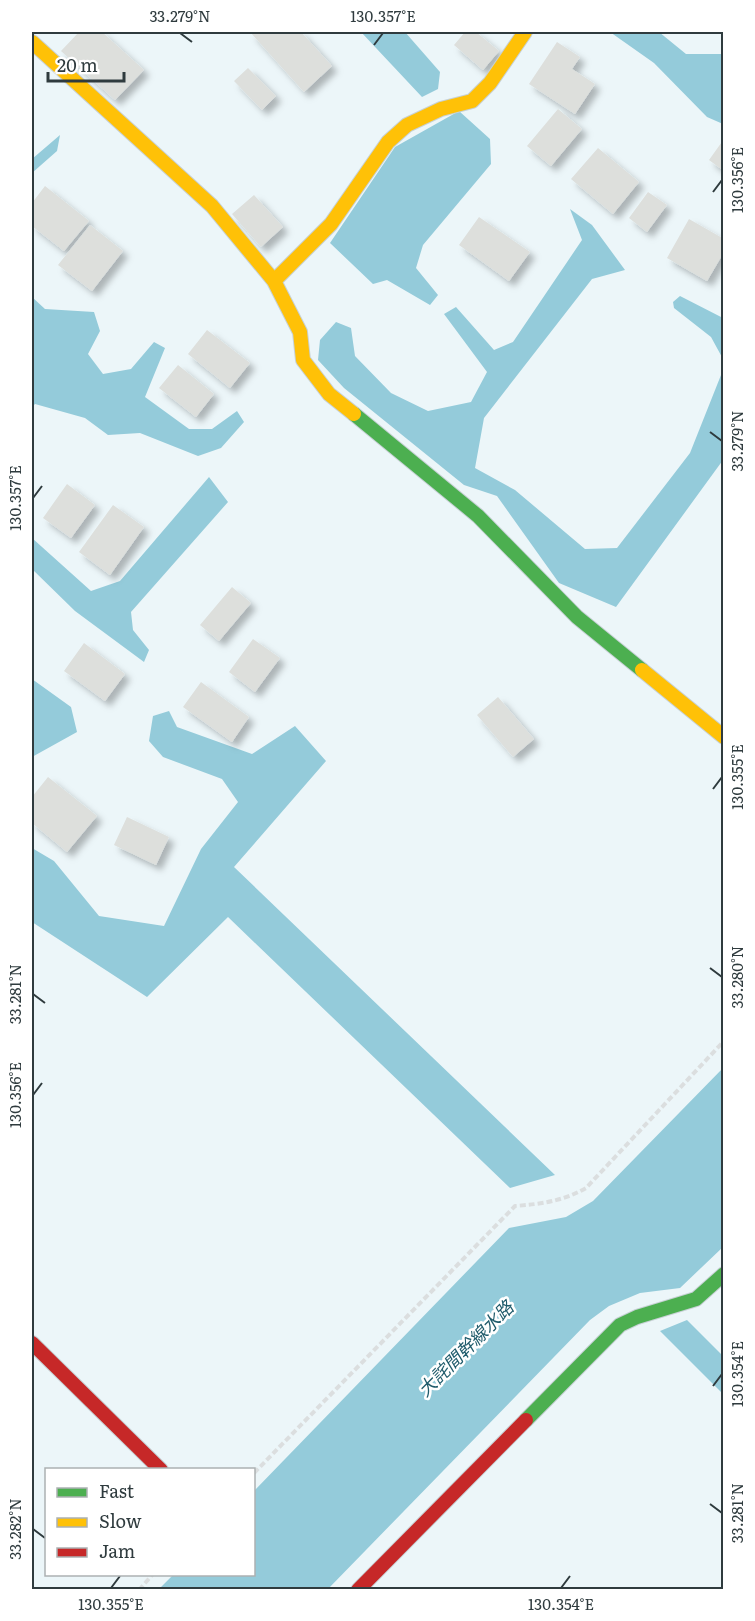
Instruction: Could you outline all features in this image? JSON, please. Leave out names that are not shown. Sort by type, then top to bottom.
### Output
[{"type":"street","points":[[274,281],[331,224],[388,142],[407,125],[441,110],[472,101],[490,83],[525,32]]},
{"type":"street","points":[[32,42],[212,206],[274,281],[300,332],[303,360],[329,394],[478,516],[578,617],[723,737]]},
{"type":"street","points":[[358,1590],[620,1325],[631,1317],[692,1301],[704,1294],[723,1274]]},
{"type":"street","points":[[32,1343],[159,1468]]},
{"type":"path","points":[[255,1472],[515,1206],[542,1204],[568,1198],[586,1188],[723,1041]]},
{"type":"path","points":[[139,1590],[152,1576]]},
{"type":"water","points":[[361,32],[405,32],[440,72],[438,89],[422,97]]},
{"type":"water","points":[[610,32],[659,32],[686,54],[723,54],[723,124],[707,117],[654,63]]},
{"type":"water","points":[[459,111],[490,139],[491,164],[423,245],[416,268],[438,295],[430,305],[387,280],[373,284],[330,243],[395,147]]},
{"type":"water","points":[[60,135],[57,151],[32,173],[32,159]]},
{"type":"water","points":[[570,209],[592,225],[625,270],[592,279],[484,418],[475,468],[515,490],[585,549],[617,548],[690,453],[723,370],[723,460],[616,607],[559,583],[497,496],[464,485],[344,388],[318,360],[320,340],[336,322],[351,328],[355,356],[391,393],[428,411],[471,402],[487,372],[444,314],[456,307],[494,350],[513,342],[582,240]]},
{"type":"water","points":[[680,296],[723,318],[723,359],[711,337],[674,308],[673,302]]},
{"type":"water","points":[[32,297],[45,309],[94,312],[100,331],[88,354],[103,374],[131,369],[154,342],[165,348],[145,397],[189,429],[212,429],[237,411],[244,422],[221,448],[198,456],[140,433],[108,435],[85,418],[35,404],[32,407]]},
{"type":"water","points":[[209,477],[228,502],[131,612],[133,630],[149,650],[144,662],[75,611],[32,569],[32,538],[91,591],[120,581]]},
{"type":"water","points":[[32,679],[71,707],[77,732],[32,757]]},
{"type":"water","points":[[169,711],[177,727],[252,754],[295,726],[326,761],[234,867],[555,1175],[510,1188],[228,917],[147,997],[32,922],[32,848],[54,861],[99,916],[164,926],[201,849],[238,802],[222,779],[163,757],[149,741],[153,716]]},
{"type":"water","name":"大詫間幹線水路","points":[[723,1068],[723,1247],[680,1288],[640,1293],[609,1306],[590,1320],[328,1589],[158,1590],[172,1576],[255,1576],[255,1490],[509,1228],[566,1217],[593,1201]]},
{"type":"water","points":[[687,1320],[723,1356],[723,1394],[660,1331]]},
{"type":"building","points":[[79,32],[102,32],[144,70],[115,100],[61,51]]},
{"type":"building","points":[[250,32],[301,32],[332,66],[304,92]]},
{"type":"building","points":[[465,32],[476,32],[499,51],[483,70],[454,45]]},
{"type":"building","points":[[557,42],[580,57],[572,69],[595,84],[575,114],[529,84]]},
{"type":"building","points":[[248,68],[276,96],[262,110],[234,81]]},
{"type":"building","points":[[558,109],[582,129],[551,166],[527,146]]},
{"type":"building","points":[[724,139],[724,171],[709,160]]},
{"type":"building","points":[[598,148],[639,182],[613,214],[571,179]]},
{"type":"building","points":[[45,186],[89,221],[64,251],[32,226],[32,203]]},
{"type":"building","points":[[648,192],[667,205],[647,232],[629,218]]},
{"type":"building","points":[[254,195],[283,227],[261,247],[232,214]]},
{"type":"building","points":[[479,217],[530,252],[509,281],[459,245]]},
{"type":"building","points":[[689,219],[724,239],[724,252],[707,281],[667,258]]},
{"type":"building","points":[[90,225],[123,251],[92,291],[58,265]]},
{"type":"building","points":[[207,330],[250,363],[230,388],[188,354]]},
{"type":"building","points":[[178,365],[214,394],[196,417],[159,388]]},
{"type":"building","points":[[67,484],[95,505],[71,538],[43,518]]},
{"type":"building","points":[[113,505],[144,527],[110,575],[79,552]]},
{"type":"building","points":[[232,587],[251,603],[219,641],[200,625]]},
{"type":"building","points":[[253,639],[280,658],[255,692],[229,672]]},
{"type":"building","points":[[84,643],[125,674],[105,701],[64,671]]},
{"type":"building","points":[[201,682],[249,717],[232,742],[183,707]]},
{"type":"building","points":[[498,697],[534,739],[513,757],[477,715]]},
{"type":"building","points":[[48,777],[97,816],[67,852],[32,823],[32,797]]},
{"type":"building","points":[[127,817],[169,837],[156,865],[114,845]]},
{"type":"traffic: fast","points":[[354,414],[478,516],[577,617],[642,670]]},
{"type":"traffic: fast","points":[[526,1420],[620,1325],[637,1317],[696,1299],[724,1274]]},
{"type":"traffic: slow","points":[[274,281],[331,224],[388,142],[407,125],[441,109],[472,101],[490,83],[525,32]]},
{"type":"traffic: slow","points":[[32,42],[212,206],[274,281],[300,332],[303,360],[329,394],[354,414]]},
{"type":"traffic: slow","points":[[642,670],[724,737]]},
{"type":"traffic: jam","points":[[32,1343],[159,1468]]},
{"type":"traffic: jam","points":[[358,1590],[526,1420]]}]
